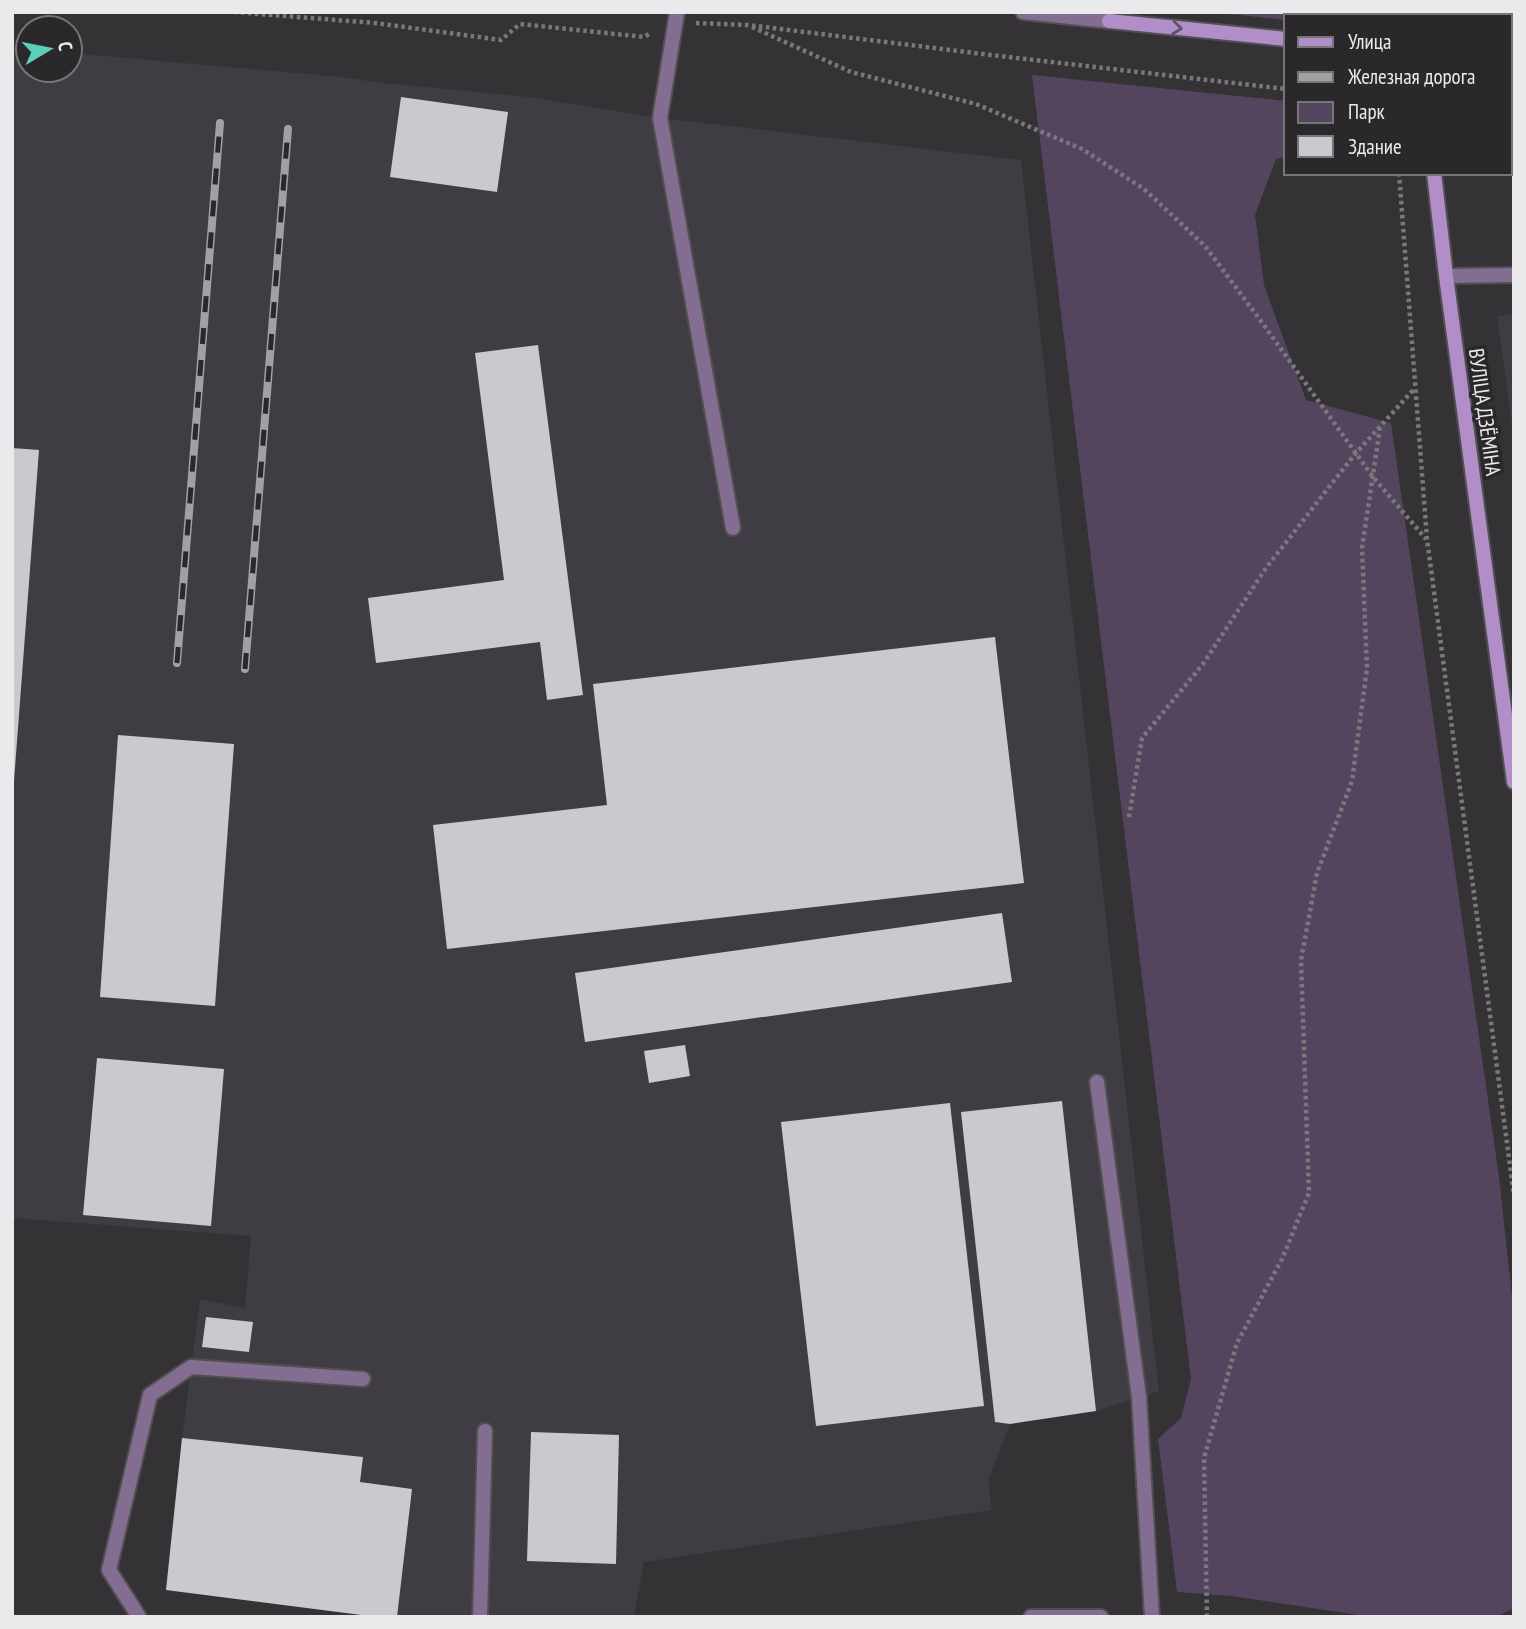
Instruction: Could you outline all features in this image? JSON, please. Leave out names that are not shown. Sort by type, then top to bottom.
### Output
[{"type":"main road","points":[[1115,17],[1284,39]]},
{"type":"main road","name":"ВУЛІЦА ДЗЁМІНА","points":[[1434,175],[1514,782]]},
{"type":"street","points":[[1023,12],[1115,17]]},
{"type":"street","points":[[676,17],[660,118],[733,528]]},
{"type":"street","points":[[1446,276],[1514,275]]},
{"type":"street","points":[[1097,1082],[1139,1397],[1152,1617]]},
{"type":"street","points":[[139,1617],[109,1570],[150,1395],[191,1367],[363,1379]]},
{"type":"street","points":[[480,1617],[485,1431]]},
{"type":"street","points":[[1031,1617],[1101,1617]]},
{"type":"path","points":[[234,12],[375,23],[501,40],[520,24],[644,37],[676,17],[1284,89]]},
{"type":"path","points":[[748,25],[851,72],[975,104],[1082,149],[1144,189],[1205,246],[1373,477],[1427,539]]},
{"type":"path","points":[[1399,175],[1427,539],[1514,1196]]},
{"type":"path","points":[[1129,817],[1142,738],[1203,664],[1266,568],[1356,453],[1416,387]]},
{"type":"path","points":[[1207,1617],[1205,1458],[1237,1343],[1282,1259],[1308,1193],[1301,960],[1317,873],[1352,781],[1367,667],[1362,548],[1380,428]]},
{"type":"shaded area","points":[[12,49],[14,84],[84,84],[84,54],[529,97],[660,118],[1021,160],[1159,1391],[1096,1411],[1010,1424],[989,1479],[991,1510],[644,1562],[634,1617],[377,1617],[166,1590],[200,1299],[245,1308],[251,1236],[12,1218]]},
{"type":"shaded area","points":[[1514,313],[1514,438],[1497,316]]},
{"type":"green space","points":[[1210,12],[1374,12],[1284,14],[1284,20]]},
{"type":"green space","points":[[1032,75],[1284,101],[1284,157],[1276,159],[1255,215],[1264,285],[1306,400],[1391,423],[1499,1177],[1514,1315],[1514,1608],[1496,1617],[1372,1617],[1232,1596],[1177,1592],[1158,1439],[1181,1418],[1191,1379]]},
{"type":"building","points":[[401,97],[508,112],[497,192],[390,177]]},
{"type":"building","points":[[538,345],[583,695],[547,700],[540,642],[376,663],[368,598],[504,580],[475,353]]},
{"type":"building","points":[[12,448],[39,450],[14,781],[12,781]]},
{"type":"building","points":[[995,637],[1024,883],[447,949],[433,825],[607,805],[593,684]]},
{"type":"building","points":[[118,735],[234,744],[215,1006],[100,997]]},
{"type":"building","points":[[1002,913],[1012,982],[585,1042],[575,973]]},
{"type":"building","points":[[685,1045],[690,1076],[649,1083],[644,1051]]},
{"type":"building","points":[[97,1058],[224,1069],[211,1226],[83,1215]]},
{"type":"building","points":[[1062,1101],[1096,1411],[1010,1424],[995,1422],[961,1112]]},
{"type":"building","points":[[950,1103],[984,1406],[816,1426],[781,1122]]},
{"type":"building","points":[[206,1317],[253,1322],[249,1352],[202,1347]]},
{"type":"building","points":[[531,1432],[619,1435],[616,1564],[527,1561]]},
{"type":"building","points":[[182,1438],[363,1457],[360,1482],[412,1489],[397,1617],[377,1617],[166,1590]]},
{"type":"railway","points":[[177,663],[220,123]]},
{"type":"railway","points":[[245,669],[288,129]]}]
